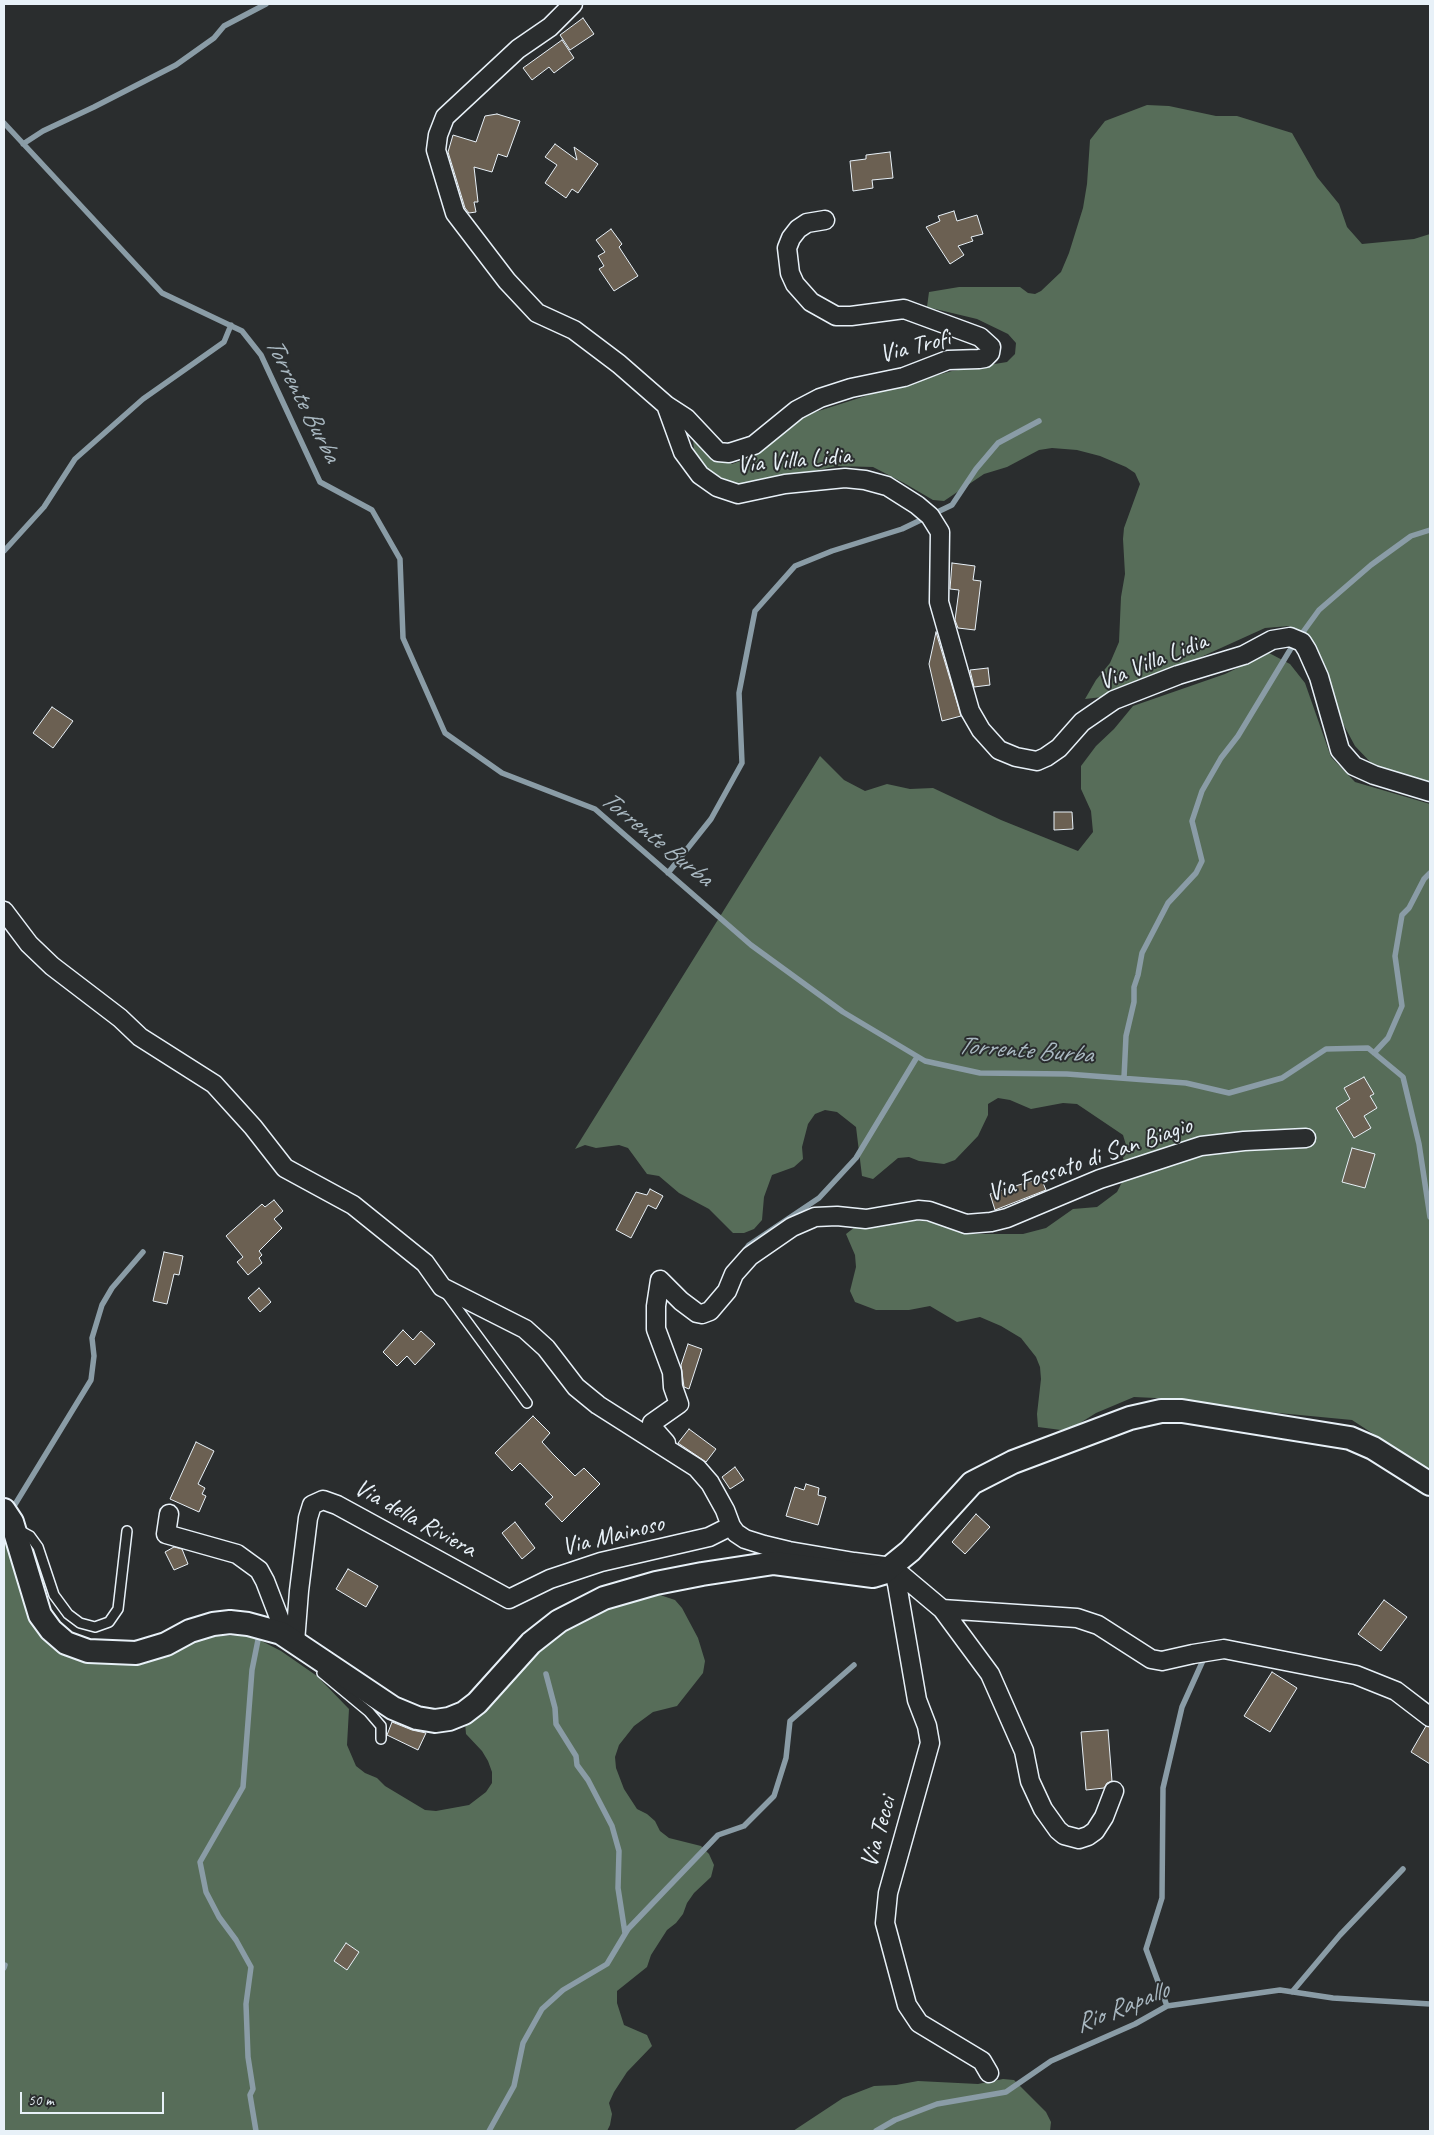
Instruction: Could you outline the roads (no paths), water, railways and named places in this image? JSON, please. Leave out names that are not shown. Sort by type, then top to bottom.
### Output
[{"type":"street","name":"Via Villa Lidia","points":[[573,4],[550,27],[518,49],[445,117],[438,135],[436,150],[455,213],[507,281],[537,313],[574,330],[619,364],[666,405],[683,452],[691,465],[708,482],[727,492],[738,494],[785,484],[845,478],[865,480],[887,486],[902,494],[930,516],[940,532],[939,602],[970,711],[981,730],[999,750],[1016,757],[1037,761],[1059,748],[1082,722],[1114,700],[1178,675],[1244,654],[1272,640],[1290,637],[1302,642],[1307,650],[1319,677],[1340,750],[1354,766],[1374,775],[1430,792]]},
{"type":"street","name":"Via Trofi","points":[[666,405],[686,418],[718,452],[729,453],[754,445],[796,410],[820,398],[851,388],[904,377],[948,360],[979,359],[985,358],[990,353],[991,347],[980,337],[904,309],[851,316],[836,316],[811,302],[798,288],[790,273],[787,248],[791,238],[798,229],[807,223],[826,220]]},
{"type":"street","points":[[4,911],[29,944],[52,966],[120,1018],[140,1037],[214,1084],[253,1127],[285,1168],[353,1205],[425,1263],[442,1287],[525,1328],[546,1348],[576,1387],[598,1405],[697,1468],[710,1483],[726,1510],[731,1526],[736,1533],[764,1545],[816,1556],[892,1567],[942,1609],[990,1674],[1024,1751],[1030,1782],[1043,1809],[1058,1830],[1064,1835],[1078,1839],[1095,1832],[1104,1817],[1114,1791]]},
{"type":"street","name":"Via Fossato di San Biagio","points":[[670,1450],[652,1427],[652,1424],[679,1404],[673,1387],[672,1372],[656,1329],[656,1306],[660,1280],[682,1301],[702,1314],[710,1311],[727,1291],[734,1274],[750,1256],[792,1227],[815,1217],[866,1218],[918,1210],[929,1211],[966,1224],[991,1222],[1007,1218],[1100,1179],[1201,1146],[1244,1140],[1306,1138]]},
{"type":"street","points":[[10,1520],[40,1615],[51,1630],[66,1642],[88,1651],[136,1653],[166,1644],[190,1631],[212,1624],[230,1622],[296,1642],[393,1708],[416,1718],[435,1720],[449,1719],[464,1713],[477,1703],[531,1643],[559,1621],[604,1598],[702,1574],[774,1563],[873,1576],[892,1567],[972,1483],[1013,1462],[1130,1418],[1161,1411],[1182,1410],[1350,1438],[1373,1448],[1430,1484]]},
{"type":"street","name":"Via della Riviera","points":[[296,1642],[299,1591],[308,1518],[312,1505],[323,1500],[337,1505],[508,1599]]},
{"type":"street","points":[[169,1514],[166,1534],[237,1554],[258,1570],[265,1581],[280,1620],[296,1642]]},
{"type":"street","name":"Via Mainoso","points":[[508,1599],[550,1579],[601,1562],[709,1537],[731,1526]]},
{"type":"street","name":"Via Tecci","points":[[892,1567],[898,1584],[917,1700],[927,1726],[930,1743],[888,1893],[885,1923],[907,2005],[919,2023],[982,2061],[989,2073]]},
{"type":"street","points":[[942,1609],[1078,1618],[1098,1625],[1151,1659],[1162,1661],[1224,1649],[1356,1675],[1396,1691],[1430,1717]]},
{"type":"lane","points":[[442,1287],[527,1403]]},
{"type":"lane","points":[[10,1520],[30,1536],[38,1547],[54,1594],[68,1614],[80,1623],[95,1627],[109,1622],[118,1609],[127,1531]]},
{"type":"lane","points":[[296,1642],[322,1672],[369,1712],[381,1726],[381,1739]]},
{"type":"waterway","points":[[23,144],[43,131],[176,65],[214,38],[224,26],[266,4]]},
{"type":"waterway","name":"Torrente Burba","points":[[4,123],[162,293],[242,331],[261,355],[320,482],[372,510],[400,559],[403,638],[445,733],[502,773],[595,809],[751,945],[843,1012],[925,1061],[980,1073],[1067,1074],[1186,1083],[1229,1093],[1282,1078],[1326,1049],[1368,1048],[1403,1077],[1419,1144],[1430,1217]]},
{"type":"waterway","points":[[4,551],[44,507],[75,459],[143,399],[224,342],[231,325]]},
{"type":"waterway","points":[[668,873],[711,819],[742,763],[739,693],[755,611],[795,566],[832,551],[902,529],[952,505],[976,469],[998,443],[1039,421]]},
{"type":"waterway","points":[[1124,1078],[1126,1036],[1142,953],[1168,903],[1196,873],[1202,861],[1192,821],[1202,791],[1290,650],[1319,610],[1371,565],[1411,536],[1430,530]]},
{"type":"waterway","points":[[1374,1053],[1388,1038],[1402,1006],[1395,956],[1402,915],[1409,908],[1424,879],[1430,873]]},
{"type":"waterway","points":[[743,1253],[749,1245],[819,1198],[856,1158],[917,1057]]},
{"type":"waterway","points":[[11,1511],[91,1380],[94,1356],[92,1338],[102,1305],[112,1288],[143,1252]]},
{"type":"waterway","points":[[256,2131],[250,2095],[253,2089],[248,2057],[246,2004],[251,1967],[236,1940],[219,1917],[206,1892],[200,1862],[243,1787],[252,1670],[259,1635]]},
{"type":"waterway","points":[[1167,2006],[1146,1949],[1162,1898],[1163,1788],[1182,1707],[1205,1656]]},
{"type":"waterway","points":[[489,2131],[514,2086],[523,2043],[542,2009],[563,1990],[607,1964],[628,1929],[718,1835],[744,1826],[774,1796],[786,1758],[790,1721],[854,1665]]},
{"type":"waterway","points":[[546,1674],[555,1708],[556,1724],[576,1756],[577,1765],[588,1780],[612,1826],[619,1851],[618,1888],[625,1933]]},
{"type":"waterway","points":[[1292,1992],[1340,1935],[1403,1869]]},
{"type":"waterway","name":"Rio Rapallo","points":[[876,2131],[895,2120],[937,2104],[1006,2092],[1051,2061],[1135,2024],[1167,2006],[1280,1990],[1333,1998],[1430,2004]]}]
